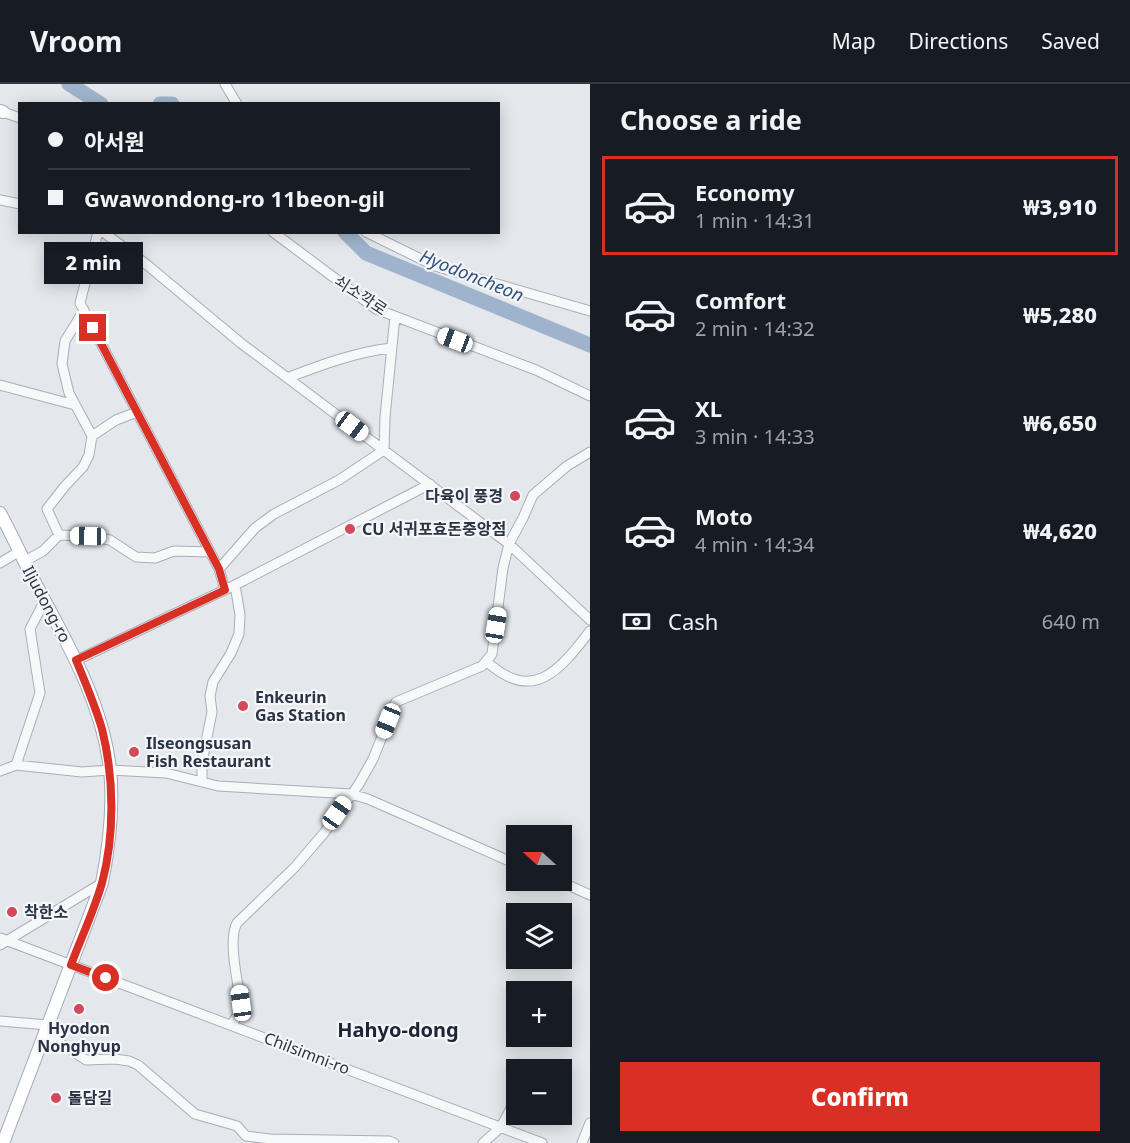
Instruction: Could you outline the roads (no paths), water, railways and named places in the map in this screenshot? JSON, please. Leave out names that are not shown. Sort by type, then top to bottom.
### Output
[{"type":"main road","name":"Iljudong-ro","points":[[0,513],[76,660],[97,712],[110,770],[110,829],[102,883],[2,1142]]},
{"type":"street","points":[[225,84],[236,102]]},
{"type":"street","points":[[1,112],[18,117]]},
{"type":"street","points":[[0,200],[18,204]]},
{"type":"street","points":[[97,234],[80,303],[219,569],[225,590]]},
{"type":"street","points":[[106,234],[146,264],[242,344],[509,544],[590,620]]},
{"type":"street","name":"쇠소깍로","points":[[276,234],[376,309],[536,370],[590,396]]},
{"type":"street","points":[[370,234],[435,266],[590,311]]},
{"type":"street","points":[[59,535],[47,509],[83,467],[89,454],[92,436],[69,393],[62,364],[65,340],[84,310]]},
{"type":"street","points":[[384,450],[395,316]]},
{"type":"street","points":[[287,378],[374,350],[391,348]]},
{"type":"street","points":[[0,385],[75,405]]},
{"type":"street","points":[[92,436],[116,420],[137,412]]},
{"type":"street","points":[[219,569],[255,528],[274,514],[339,480],[384,450]]},
{"type":"street","points":[[231,1024],[242,1008],[232,940],[234,928],[241,918],[295,867],[324,833],[373,759],[396,702],[482,666],[492,654],[503,568],[509,544],[533,495],[567,466],[590,452]]},
{"type":"street","points":[[76,660],[225,590],[430,484]]},
{"type":"street","points":[[0,563],[44,551],[59,535],[88,536],[110,540],[136,557],[155,558],[174,551],[210,552]]},
{"type":"street","points":[[202,782],[202,762],[212,712],[210,696],[213,682],[231,653],[239,634],[240,615],[235,585]]},
{"type":"street","points":[[16,765],[40,693],[30,629],[45,600]]},
{"type":"street","points":[[486,661],[510,679],[525,682],[537,681],[557,668],[574,652],[590,630]]},
{"type":"street","points":[[0,771],[16,765],[82,772],[110,770],[166,773],[218,786],[351,794],[368,799],[506,860]]},
{"type":"street","points":[[2,941],[102,883]]},
{"type":"street","points":[[572,887],[590,896]]},
{"type":"street","name":"Chilsimni-ro","points":[[2,941],[231,1024],[542,1143]]},
{"type":"street","points":[[0,1021],[47,1029],[86,1060],[115,1059],[138,1065],[195,1114],[237,1126],[252,1140],[315,1138],[394,1143]]},
{"type":"street","points":[[483,1143],[501,1127],[506,1117]]},
{"type":"street","points":[[582,1143],[590,1123]]},
{"type":"waterway","name":"Hyodoncheon","points":[[69,84],[98,102]]},
{"type":"waterway","name":"Hyodoncheon","points":[[347,234],[366,253],[590,345]]},
{"type":"place","name":"다육이 풍경","points":[[515,496]]},
{"type":"place","name":"CU 서귀포효돈중앙점","points":[[350,529]]},
{"type":"place","name":"Enkeurin Gas Station","points":[[243,706]]},
{"type":"place","name":"Ilseongsusan Fish Restaurant","points":[[134,752]]},
{"type":"place","name":"착한소","points":[[12,912]]},
{"type":"place","name":"Hyodon Nonghyup","points":[[79,1009]]},
{"type":"place","name":"돌담길","points":[[56,1098]]},
{"type":"district","name":"Hahyo-dong","points":[[398,1029]]}]
